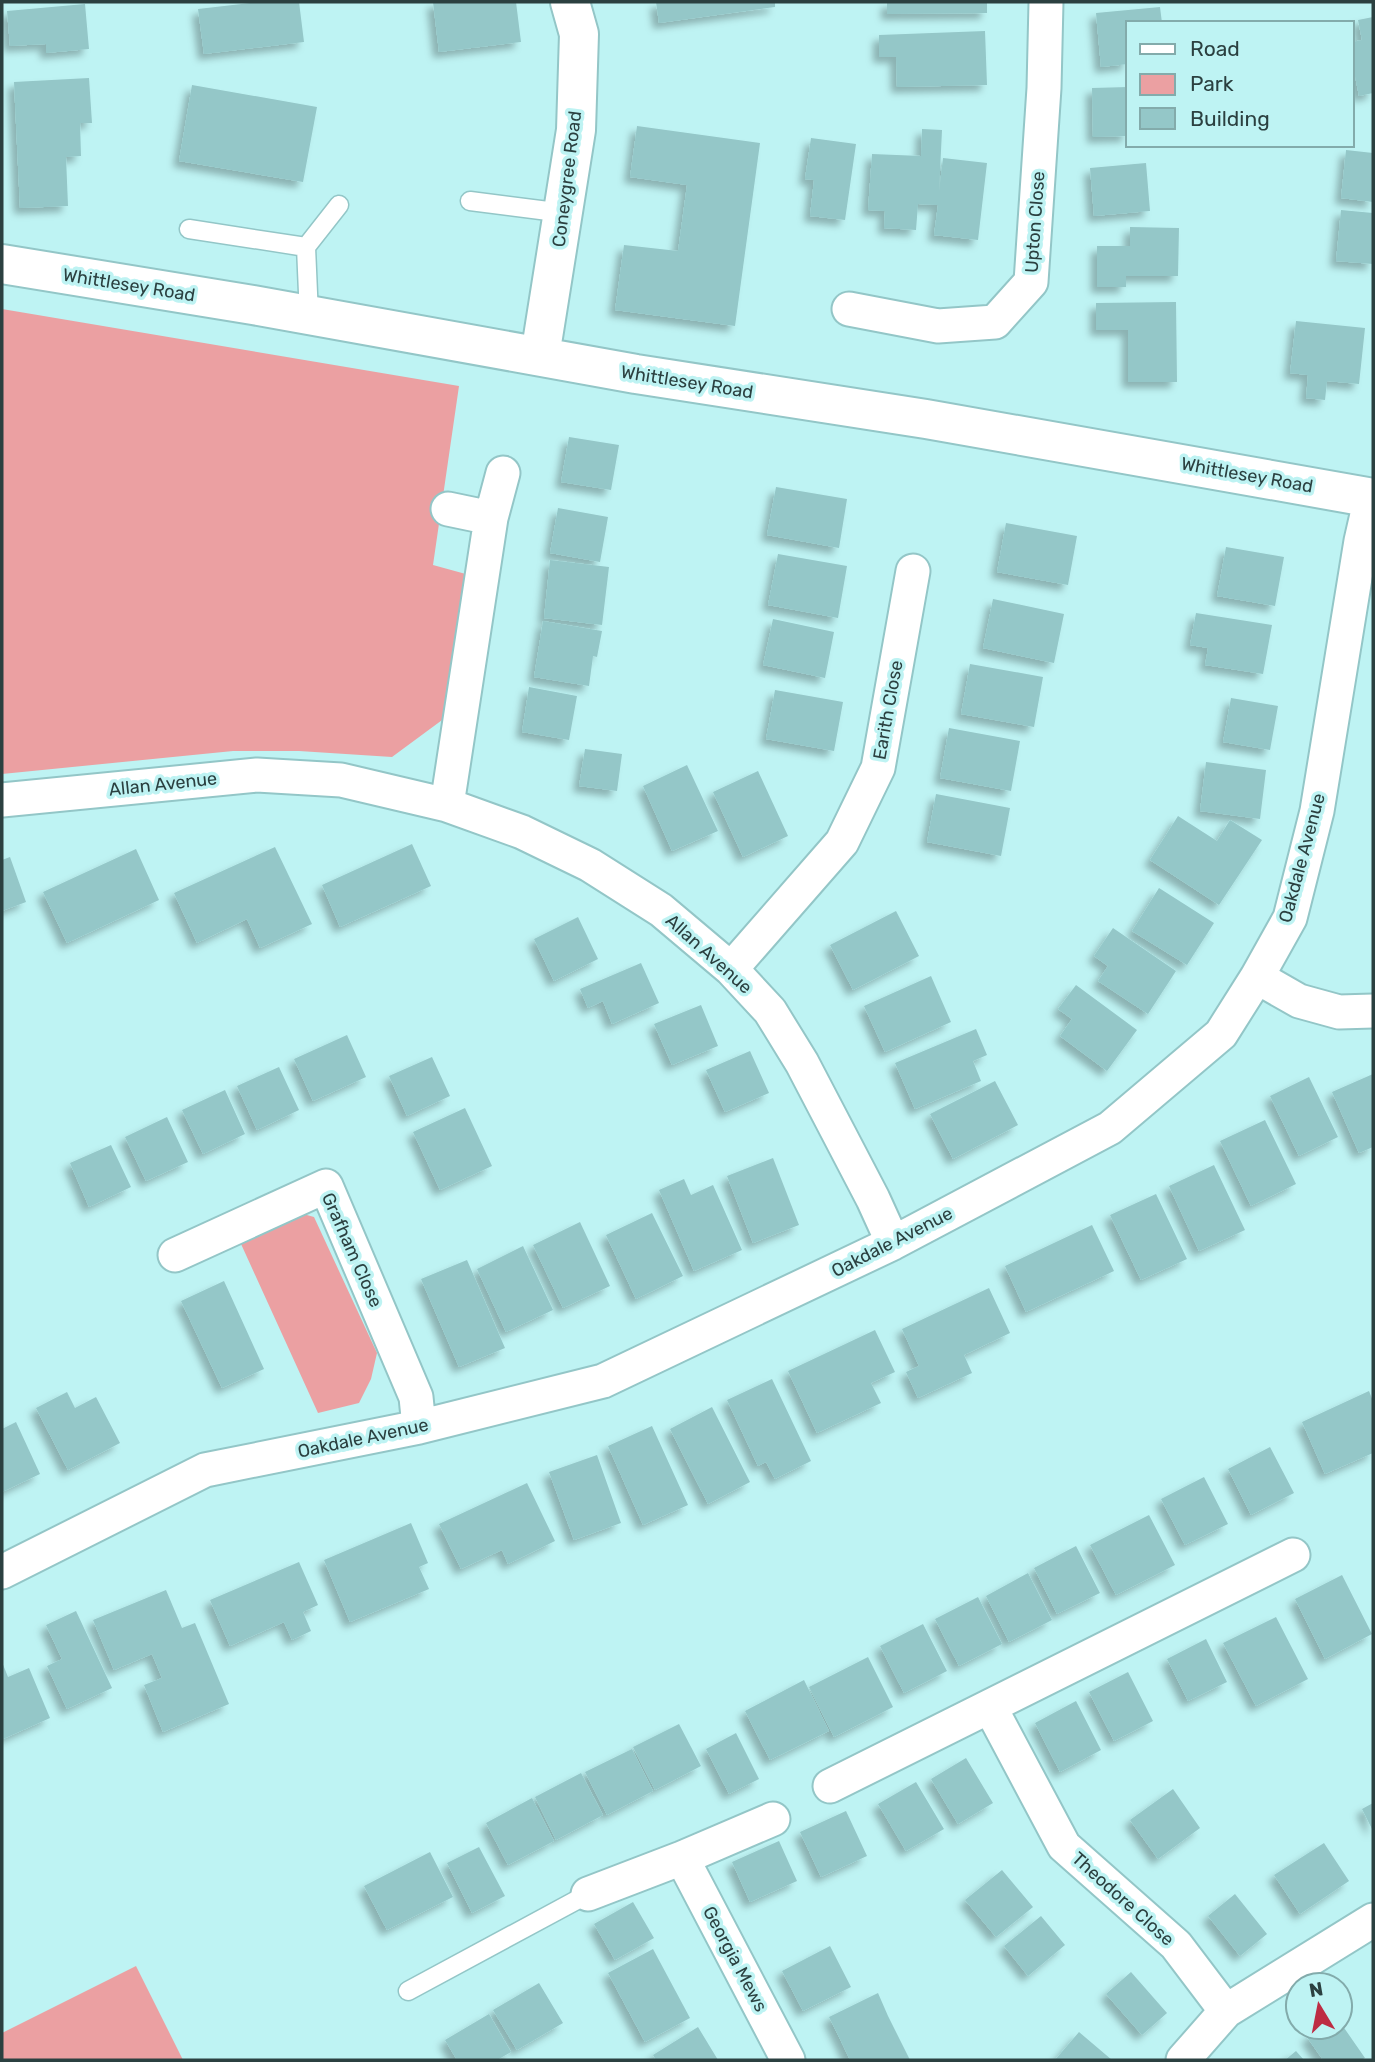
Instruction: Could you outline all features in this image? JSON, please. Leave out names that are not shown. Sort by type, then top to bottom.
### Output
[{"type":"main road","name":"Coneygree Road","points":[[540,356],[576,130],[579,34],[570,2]]},
{"type":"main road","name":"Whittlesey Road","points":[[2,264],[253,305],[636,374],[926,419],[1372,497]]},
{"type":"street","name":"Upton Close","points":[[849,309],[938,326],[995,322],[1031,282],[1044,89],[1046,2]]},
{"type":"street","points":[[447,805],[491,518],[503,472]]},
{"type":"street","name":"Oakdale Avenue","points":[[2,1572],[205,1470],[419,1427],[603,1381],[893,1243],[1110,1128],[1221,1034],[1290,918],[1317,811],[1361,541],[1372,497]]},
{"type":"street","points":[[448,509],[491,518]]},
{"type":"street","name":"Earith Close","points":[[731,969],[842,842],[878,768],[913,571]]},
{"type":"street","name":"Allan Avenue","points":[[2,800],[257,775],[341,780],[447,805],[522,832],[590,865],[661,910],[731,969],[770,1011],[802,1063],[893,1243]]},
{"type":"street","points":[[1257,977],[1300,1001],[1339,1012],[1373,1011]]},
{"type":"street","name":"Grafham Close","points":[[175,1255],[326,1186],[416,1397],[419,1427]]},
{"type":"street","points":[[830,1786],[1293,1555]]},
{"type":"street","name":"Theodore Close","points":[[989,1707],[1064,1846],[1176,1945],[1226,2011]]},
{"type":"street","points":[[588,1894],[773,1819]]},
{"type":"street","name":"Georgia Mews","points":[[682,1858],[788,2060]]},
{"type":"street","points":[[1183,2060],[1226,2011],[1373,1920]]},
{"type":"lane","points":[[470,201],[564,213]]},
{"type":"lane","points":[[309,316],[306,247],[340,205]]},
{"type":"lane","points":[[189,229],[306,247]]},
{"type":"lane","points":[[408,1991],[588,1894]]},
{"type":"green space","points":[[2,309],[459,386],[433,565],[473,576],[453,712],[392,757],[299,751],[233,751],[2,774]]},
{"type":"green space","points":[[289,1210],[314,1217],[377,1353],[371,1379],[359,1403],[318,1413],[236,1233]]},
{"type":"green space","points":[[136,1966],[183,2060],[2,2060],[2,2033]]},
{"type":"building","points":[[259,2],[299,2],[304,42],[204,54],[198,9]]},
{"type":"building","points":[[433,2],[516,2],[521,42],[439,52]]},
{"type":"building","points":[[656,2],[775,2],[775,7],[659,23]]},
{"type":"building","points":[[887,2],[987,2],[987,13],[887,14]]},
{"type":"building","points":[[85,4],[89,49],[46,53],[46,44],[10,46],[7,11]]},
{"type":"building","points":[[1160,7],[1162,21],[1126,21],[1126,64],[1101,67],[1096,13]]},
{"type":"building","points":[[1373,17],[1373,93],[1359,96],[1354,71],[1354,42],[1362,40],[1358,20]]},
{"type":"building","points":[[985,31],[987,85],[897,87],[896,57],[879,57],[879,35]]},
{"type":"building","points":[[89,78],[92,123],[80,123],[81,156],[66,157],[68,206],[20,208],[14,82]]},
{"type":"building","points":[[192,85],[317,107],[303,182],[179,161]]},
{"type":"building","points":[[1126,87],[1126,136],[1093,137],[1092,88]]},
{"type":"building","points":[[637,126],[760,143],[735,326],[615,310],[624,245],[678,251],[687,185],[630,177]]},
{"type":"building","points":[[922,129],[942,130],[939,192],[943,158],[987,163],[978,240],[934,235],[938,205],[918,204],[916,230],[884,228],[885,211],[868,210],[872,154],[921,156]]},
{"type":"building","points":[[811,138],[856,144],[845,220],[810,216],[814,180],[805,179]]},
{"type":"building","points":[[1346,150],[1373,153],[1373,202],[1341,198]]},
{"type":"building","points":[[1146,163],[1150,211],[1094,216],[1090,168]]},
{"type":"building","points":[[1341,210],[1373,213],[1373,264],[1336,261]]},
{"type":"building","points":[[1130,227],[1179,228],[1178,276],[1126,276],[1126,287],[1097,287],[1097,246],[1130,246]]},
{"type":"building","points":[[1176,302],[1177,382],[1128,382],[1128,330],[1096,330],[1096,303]]},
{"type":"building","points":[[1296,321],[1365,328],[1359,384],[1327,381],[1325,400],[1306,398],[1308,375],[1290,373]]},
{"type":"building","points":[[569,437],[619,445],[611,490],[561,482]]},
{"type":"building","points":[[776,487],[847,499],[839,548],[767,535]]},
{"type":"building","points":[[558,508],[608,517],[600,562],[550,553]]},
{"type":"building","points":[[1006,523],[1077,536],[1068,585],[997,572]]},
{"type":"building","points":[[1226,547],[1284,557],[1275,606],[1217,596]]},
{"type":"building","points":[[778,554],[847,566],[838,618],[768,605]]},
{"type":"building","points":[[550,560],[609,567],[602,625],[544,618]]},
{"type":"building","points":[[993,599],[1064,614],[1054,663],[983,648]]},
{"type":"building","points":[[1196,613],[1272,625],[1263,674],[1205,665],[1208,648],[1190,645]]},
{"type":"building","points":[[773,619],[834,632],[825,678],[763,665]]},
{"type":"building","points":[[543,621],[602,631],[597,657],[593,656],[589,686],[534,677]]},
{"type":"building","points":[[970,664],[1043,677],[1034,727],[961,714]]},
{"type":"building","points":[[529,687],[577,696],[569,740],[522,732]]},
{"type":"building","points":[[775,690],[843,702],[834,751],[766,739]]},
{"type":"building","points":[[1231,698],[1278,706],[1270,750],[1223,742]]},
{"type":"building","points":[[949,728],[1020,741],[1011,791],[940,778]]},
{"type":"building","points":[[585,749],[622,754],[617,791],[579,786]]},
{"type":"building","points":[[1206,762],[1266,770],[1260,819],[1200,811]]},
{"type":"building","points":[[687,765],[718,831],[672,851],[643,786]]},
{"type":"building","points":[[758,771],[788,836],[743,857],[713,792]]},
{"type":"building","points":[[936,794],[1010,808],[1001,856],[927,842]]},
{"type":"building","points":[[1178,816],[1217,841],[1230,820],[1262,840],[1219,905],[1150,860]]},
{"type":"building","points":[[412,844],[431,886],[340,927],[322,885]]},
{"type":"building","points":[[275,847],[312,924],[260,948],[247,919],[197,943],[174,893]]},
{"type":"building","points":[[136,849],[159,900],[67,943],[43,892]]},
{"type":"building","points":[[10,857],[26,902],[2,911],[2,860]]},
{"type":"building","points":[[1159,888],[1214,923],[1187,965],[1132,931]]},
{"type":"building","points":[[896,911],[919,956],[853,990],[830,945]]},
{"type":"building","points":[[578,917],[598,959],[554,981],[534,939]]},
{"type":"building","points":[[1113,928],[1176,971],[1148,1014],[1098,981],[1108,966],[1094,956]]},
{"type":"building","points":[[641,963],[659,1003],[612,1024],[603,1001],[588,1008],[580,989]]},
{"type":"building","points":[[931,976],[951,1022],[885,1052],[864,1006]]},
{"type":"building","points":[[1076,985],[1137,1030],[1107,1071],[1060,1036],[1072,1019],[1058,1009]]},
{"type":"building","points":[[701,1005],[718,1046],[672,1065],[654,1024]]},
{"type":"building","points":[[976,1029],[987,1055],[973,1061],[981,1081],[915,1109],[895,1063]]},
{"type":"building","points":[[347,1035],[366,1077],[313,1101],[294,1059]]},
{"type":"building","points":[[750,1051],[769,1093],[725,1112],[706,1070]]},
{"type":"building","points":[[432,1057],[450,1096],[407,1116],[389,1076]]},
{"type":"building","points":[[279,1067],[299,1110],[257,1130],[237,1086]]},
{"type":"building","points":[[1373,1074],[1373,1147],[1359,1153],[1332,1092]]},
{"type":"building","points":[[1309,1077],[1338,1137],[1299,1156],[1270,1096]]},
{"type":"building","points":[[995,1081],[1018,1125],[953,1159],[930,1114]]},
{"type":"building","points":[[225,1090],[245,1134],[203,1154],[182,1110]]},
{"type":"building","points":[[465,1108],[492,1166],[440,1190],[413,1132]]},
{"type":"building","points":[[167,1117],[188,1162],[146,1181],[125,1137]]},
{"type":"building","points":[[1265,1120],[1296,1184],[1251,1206],[1220,1141]]},
{"type":"building","points":[[111,1145],[131,1187],[89,1207],[70,1163]]},
{"type":"building","points":[[773,1158],[799,1225],[753,1243],[727,1176]]},
{"type":"building","points":[[1214,1165],[1245,1230],[1199,1251],[1169,1186]]},
{"type":"building","points":[[684,1179],[691,1195],[713,1185],[742,1250],[694,1271],[659,1190]]},
{"type":"building","points":[[1156,1194],[1187,1259],[1141,1280],[1110,1215]]},
{"type":"building","points":[[652,1213],[683,1276],[636,1299],[606,1235]]},
{"type":"building","points":[[580,1222],[610,1286],[563,1308],[533,1245]]},
{"type":"building","points":[[1092,1225],[1114,1271],[1026,1312],[1005,1266]]},
{"type":"building","points":[[523,1246],[553,1310],[506,1332],[477,1269]]},
{"type":"building","points":[[467,1260],[505,1348],[459,1367],[421,1279]]},
{"type":"building","points":[[224,1281],[264,1369],[222,1388],[181,1301]]},
{"type":"building","points":[[989,1288],[1010,1333],[964,1355],[972,1373],[918,1398],[906,1372],[919,1366],[902,1329]]},
{"type":"building","points":[[875,1330],[895,1372],[871,1383],[881,1403],[817,1433],[788,1371]]},
{"type":"building","points":[[772,1379],[811,1461],[775,1479],[766,1462],[758,1466],[727,1400]]},
{"type":"building","points":[[1369,1391],[1373,1401],[1373,1453],[1325,1474],[1302,1422]]},
{"type":"building","points":[[67,1392],[75,1408],[96,1397],[120,1443],[68,1470],[36,1408]]},
{"type":"building","points":[[712,1407],[750,1482],[708,1504],[670,1429]]},
{"type":"building","points":[[16,1422],[40,1474],[2,1492],[2,1429]]},
{"type":"building","points":[[652,1426],[688,1505],[643,1525],[608,1446]]},
{"type":"building","points":[[1270,1447],[1294,1493],[1251,1515],[1228,1469]]},
{"type":"building","points":[[597,1455],[621,1523],[574,1540],[549,1472]]},
{"type":"building","points":[[1204,1477],[1228,1524],[1185,1545],[1161,1499]]},
{"type":"building","points":[[527,1483],[555,1541],[508,1564],[502,1550],[461,1569],[439,1524]]},
{"type":"building","points":[[1149,1515],[1175,1565],[1116,1595],[1090,1545]]},
{"type":"building","points":[[411,1523],[428,1563],[419,1567],[429,1589],[350,1622],[324,1560]]},
{"type":"building","points":[[1076,1546],[1100,1593],[1057,1614],[1034,1568]]},
{"type":"building","points":[[299,1562],[318,1605],[303,1612],[311,1631],[292,1640],[284,1622],[230,1646],[210,1600]]},
{"type":"building","points":[[1028,1573],[1052,1620],[1009,1642],[986,1596]]},
{"type":"building","points":[[1342,1575],[1372,1634],[1325,1659],[1295,1599]]},
{"type":"building","points":[[166,1590],[182,1628],[195,1623],[229,1704],[163,1732],[144,1685],[162,1678],[152,1654],[114,1670],[93,1620]]},
{"type":"building","points":[[978,1597],[1002,1644],[959,1666],[935,1619]]},
{"type":"building","points":[[76,1611],[112,1688],[67,1709],[47,1666],[62,1659],[46,1625]]},
{"type":"building","points":[[1276,1617],[1308,1679],[1256,1706],[1223,1643]]},
{"type":"building","points":[[923,1624],[947,1671],[904,1693],[880,1646]]},
{"type":"building","points":[[1206,1639],[1227,1682],[1188,1701],[1167,1659]]},
{"type":"building","points":[[868,1657],[893,1707],[834,1737],[809,1687]]},
{"type":"building","points":[[2,1662],[8,1677],[29,1668],[50,1718],[3,1739]]},
{"type":"building","points":[[1128,1672],[1153,1721],[1114,1741],[1089,1692]]},
{"type":"building","points":[[804,1680],[829,1731],[770,1760],[745,1711]]},
{"type":"building","points":[[1076,1701],[1101,1750],[1060,1772],[1035,1723]]},
{"type":"building","points":[[679,1724],[701,1766],[655,1790],[633,1747]]},
{"type":"building","points":[[736,1733],[759,1779],[729,1794],[706,1749]]},
{"type":"building","points":[[632,1749],[653,1791],[607,1815],[585,1772]]},
{"type":"building","points":[[966,1758],[993,1803],[958,1824],[931,1779]]},
{"type":"building","points":[[581,1773],[603,1815],[556,1840],[535,1797]]},
{"type":"building","points":[[916,1782],[944,1829],[906,1851],[878,1804]]},
{"type":"building","points":[[1173,1789],[1200,1828],[1158,1859],[1130,1820]]},
{"type":"building","points":[[532,1798],[554,1841],[508,1865],[486,1823]]},
{"type":"building","points":[[1373,1803],[1373,1831],[1362,1809]]},
{"type":"building","points":[[846,1811],[867,1856],[821,1877],[800,1832]]},
{"type":"building","points":[[779,1841],[797,1881],[750,1902],[732,1862]]},
{"type":"building","points":[[1324,1843],[1349,1881],[1300,1914],[1274,1875]]},
{"type":"building","points":[[479,1847],[505,1896],[472,1913],[447,1863]]},
{"type":"building","points":[[430,1852],[453,1897],[387,1930],[364,1886]]},
{"type":"building","points":[[1002,1870],[1033,1907],[996,1937],[965,1900]]},
{"type":"building","points":[[1235,1894],[1267,1934],[1240,1956],[1208,1916]]},
{"type":"building","points":[[633,1902],[654,1938],[615,1960],[594,1924]]},
{"type":"building","points":[[1041,1916],[1065,1945],[1028,1976],[1004,1946]]},
{"type":"building","points":[[830,1946],[851,1987],[803,2011],[782,1971]]},
{"type":"building","points":[[653,1949],[690,2018],[645,2042],[608,1973]]},
{"type":"building","points":[[1131,1972],[1167,2013],[1142,2035],[1106,1994]]},
{"type":"building","points":[[539,1983],[563,2023],[517,2050],[493,2010]]},
{"type":"building","points":[[878,1993],[910,2060],[850,2060],[829,2017]]},
{"type":"building","points":[[489,2014],[511,2052],[497,2060],[457,2060],[445,2040]]},
{"type":"building","points":[[698,2027],[718,2060],[656,2060],[653,2055]]},
{"type":"building","points":[[1079,2032],[1112,2060],[1055,2060]]},
{"type":"building","points":[[1310,2041],[1353,2041],[1365,2058],[1361,2060],[1323,2060]]},
{"type":"building","points":[[1296,2051],[1304,2060],[1285,2060]]}]
